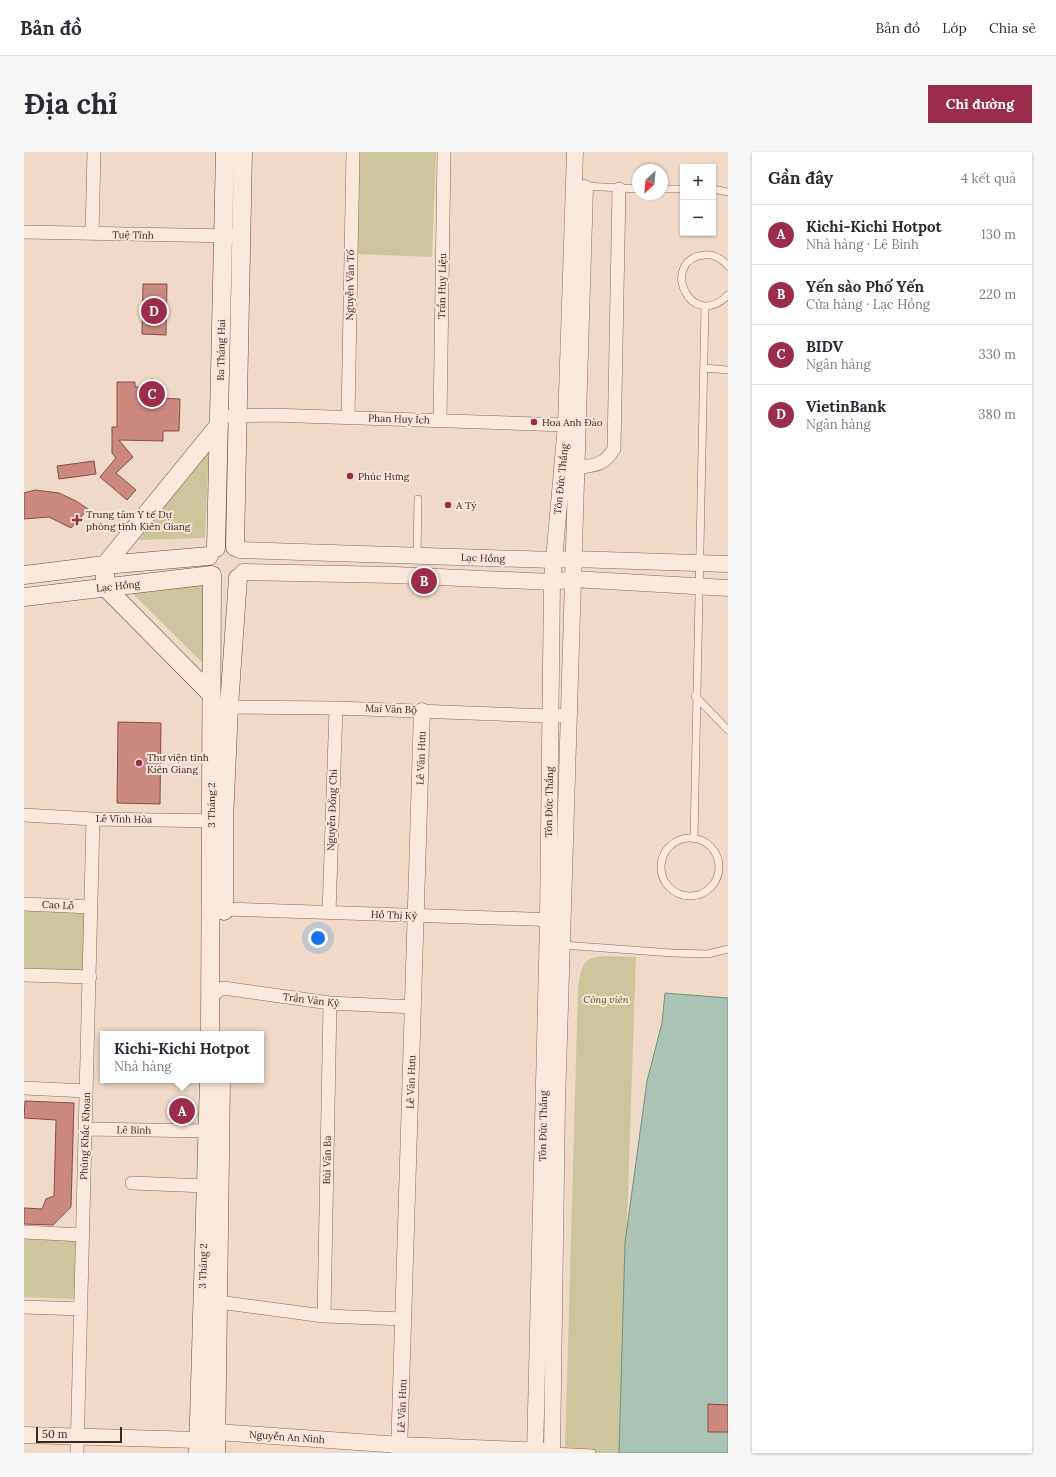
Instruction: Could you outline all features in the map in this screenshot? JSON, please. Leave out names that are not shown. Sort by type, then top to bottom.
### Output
[{"type":"main road","name":"Ba Tháng Hai","points":[[213,552],[220,421],[225,152]]},
{"type":"main road","name":"Ba Tháng Hai","points":[[237,548],[243,152]]},
{"type":"main road","points":[[217,702],[105,587],[105,565],[220,421]]},
{"type":"main road","points":[[24,575],[213,552],[225,545],[237,548],[244,558],[240,575],[225,582],[212,575],[208,566],[213,552]]},
{"type":"main road","name":"3 Tháng 2","points":[[212,575],[217,702],[217,992],[222,1031]]},
{"type":"main road","name":"Lạc Hồng","points":[[24,597],[212,575]]},
{"type":"main road","name":"3 Tháng 2","points":[[217,702],[240,575]]},
{"type":"main road","name":"3 Tháng 2","points":[[210,1031],[217,992],[224,909],[218,821]]},
{"type":"main road","name":"3 Tháng 2","points":[[209,1083],[214,1127],[218,1302],[216,1453]]},
{"type":"main road","name":"3 Tháng 2","points":[[198,1447],[206,1186],[221,1083]]},
{"type":"street","points":[[92,234],[94,152]]},
{"type":"street","name":"Nguyễn Văn Tố","points":[[348,417],[353,152]]},
{"type":"street","name":"Trần Huy Liệu","points":[[440,421],[444,152]]},
{"type":"street","name":"Tôn Đức Thắng","points":[[535,1452],[556,921],[570,715],[576,468],[572,423],[575,152]]},
{"type":"street","name":"Tôn Đức Thắng","points":[[552,1452],[557,1103],[563,945],[556,921],[550,716],[552,582],[553,560],[572,423],[586,152]]},
{"type":"street","points":[[576,468],[600,464],[609,458],[614,449],[619,189]]},
{"type":"street","name":"Tuệ Tĩnh","points":[[24,232],[224,237],[242,236]]},
{"type":"street","name":"Phan Huy Ích","points":[[220,421],[239,415],[572,423]]},
{"type":"street","name":"Lạc Hồng","points":[[237,548],[417,556],[728,564]]},
{"type":"street","points":[[394,575],[395,555]]},
{"type":"street","name":"Lạc Hồng","points":[[240,575],[394,575],[552,582],[573,579],[728,588]]},
{"type":"street","name":"Mai Văn Bộ","points":[[217,702],[550,716],[570,715]]},
{"type":"street","name":"Nguyễn Đổng Chi","points":[[329,913],[336,708]]},
{"type":"street","name":"Lê Văn Hưu","points":[[400,1449],[422,710]]},
{"type":"street","name":"Lê Vĩnh Hòa","points":[[24,815],[94,819],[218,821]]},
{"type":"street","name":"Phùng Khắc Khoan","points":[[77,1445],[94,819]]},
{"type":"street","name":"Cao Lỗ","points":[[24,904],[91,907]]},
{"type":"street","name":"Hồ Thị Kỷ","points":[[224,909],[556,921]]},
{"type":"street","points":[[24,975],[90,977]]},
{"type":"street","name":"Trần Văn Kỷ","points":[[217,992],[330,1003],[413,1007]]},
{"type":"street","name":"Bùi Văn Ba","points":[[324,1316],[330,1003]]},
{"type":"street","points":[[24,1088],[86,1091]]},
{"type":"street","name":"Lê Bình","points":[[85,1129],[214,1127]]},
{"type":"street","points":[[132,1183],[206,1186]]},
{"type":"street","points":[[24,1232],[83,1235]]},
{"type":"street","points":[[201,1310],[218,1302],[324,1316],[404,1319]]},
{"type":"street","points":[[24,1307],[81,1309]]},
{"type":"street","name":"Nguyễn An Ninh","points":[[24,1435],[77,1445],[198,1447],[216,1432],[400,1449],[552,1452]]},
{"type":"lane","points":[[585,186],[632,189]]},
{"type":"lane","points":[[668,189],[680,189]]},
{"type":"lane","points":[[716,190],[728,192]]},
{"type":"lane","points":[[728,266],[718,257],[709,255],[700,256],[692,260],[686,266],[682,274],[681,283],[689,299],[705,306],[714,305],[722,301],[728,295]]},
{"type":"lane","points":[[694,838],[705,306]]},
{"type":"lane","points":[[704,368],[728,370]]},
{"type":"lane","points":[[417,556],[418,499]]},
{"type":"lane","points":[[696,696],[728,730]]},
{"type":"lane","points":[[694,838],[703,841],[713,849],[718,860],[719,872],[715,883],[706,892],[695,896],[682,896],[671,890],[664,881],[660,869],[662,857],[669,847],[679,840],[694,838]]},
{"type":"lane","points":[[563,945],[672,954],[708,954],[728,949]]},
{"type":"lane","points":[[552,1452],[592,1453]]},
{"type":"green space","points":[[360,152],[436,152],[432,257],[356,254]]},
{"type":"green space","points":[[209,447],[205,538],[138,540]]},
{"type":"green space","points":[[208,581],[207,667],[129,590]]},
{"type":"green space","points":[[24,905],[84,908],[84,972],[24,969]]},
{"type":"green space","name":"Công viên","points":[[605,956],[636,957],[619,1453],[565,1453],[578,988],[584,964],[591,959]]},
{"type":"green space","points":[[24,1232],[78,1235],[75,1299],[24,1297]]},
{"type":"shaded area","points":[[665,993],[728,998],[728,1453],[619,1453],[625,1243],[647,1081],[662,1023]]},
{"type":"building","points":[[143,284],[167,284],[166,335],[142,334]]},
{"type":"building","points":[[117,382],[135,382],[135,387],[157,387],[157,398],[180,399],[179,431],[163,431],[163,441],[119,440],[133,457],[116,473],[136,490],[127,500],[100,477],[116,458],[112,453],[112,427],[117,427]]},
{"type":"building","points":[[94,461],[96,474],[59,479],[57,466]]},
{"type":"building","points":[[35,490],[59,493],[76,501],[88,509],[71,528],[49,517],[24,519],[24,493]]},
{"type":"building","name":"Thư viện tỉnh Kiên Giang","points":[[118,722],[161,723],[160,804],[117,803]]},
{"type":"building","points":[[25,1101],[74,1103],[71,1207],[53,1225],[24,1224],[24,1208],[42,1209],[46,1199],[54,1196],[56,1120],[24,1118]]},
{"type":"building","points":[[708,1404],[728,1405],[728,1432],[708,1432]]},
{"type":"place","name":"VietinBank","points":[[154,311]]},
{"type":"place","name":"BIDV","points":[[152,394]]},
{"type":"place","name":"Hoa Anh Đào","points":[[534,422]]},
{"type":"place","name":"Phúc Hưng","points":[[350,476]]},
{"type":"place","name":"A Tý","points":[[448,505]]},
{"type":"place","name":"Trung tâm Y tế Dự phòng tỉnh Kiên Giang","points":[[77,520]]},
{"type":"place","name":"Yến sào Phố Yến","points":[[424,581]]},
{"type":"place","name":"Thư viện tỉnh Kiên Giang","points":[[139,763]]},
{"type":"place","name":"Kichi-Kichi Hotpot","points":[[182,1111]]}]
